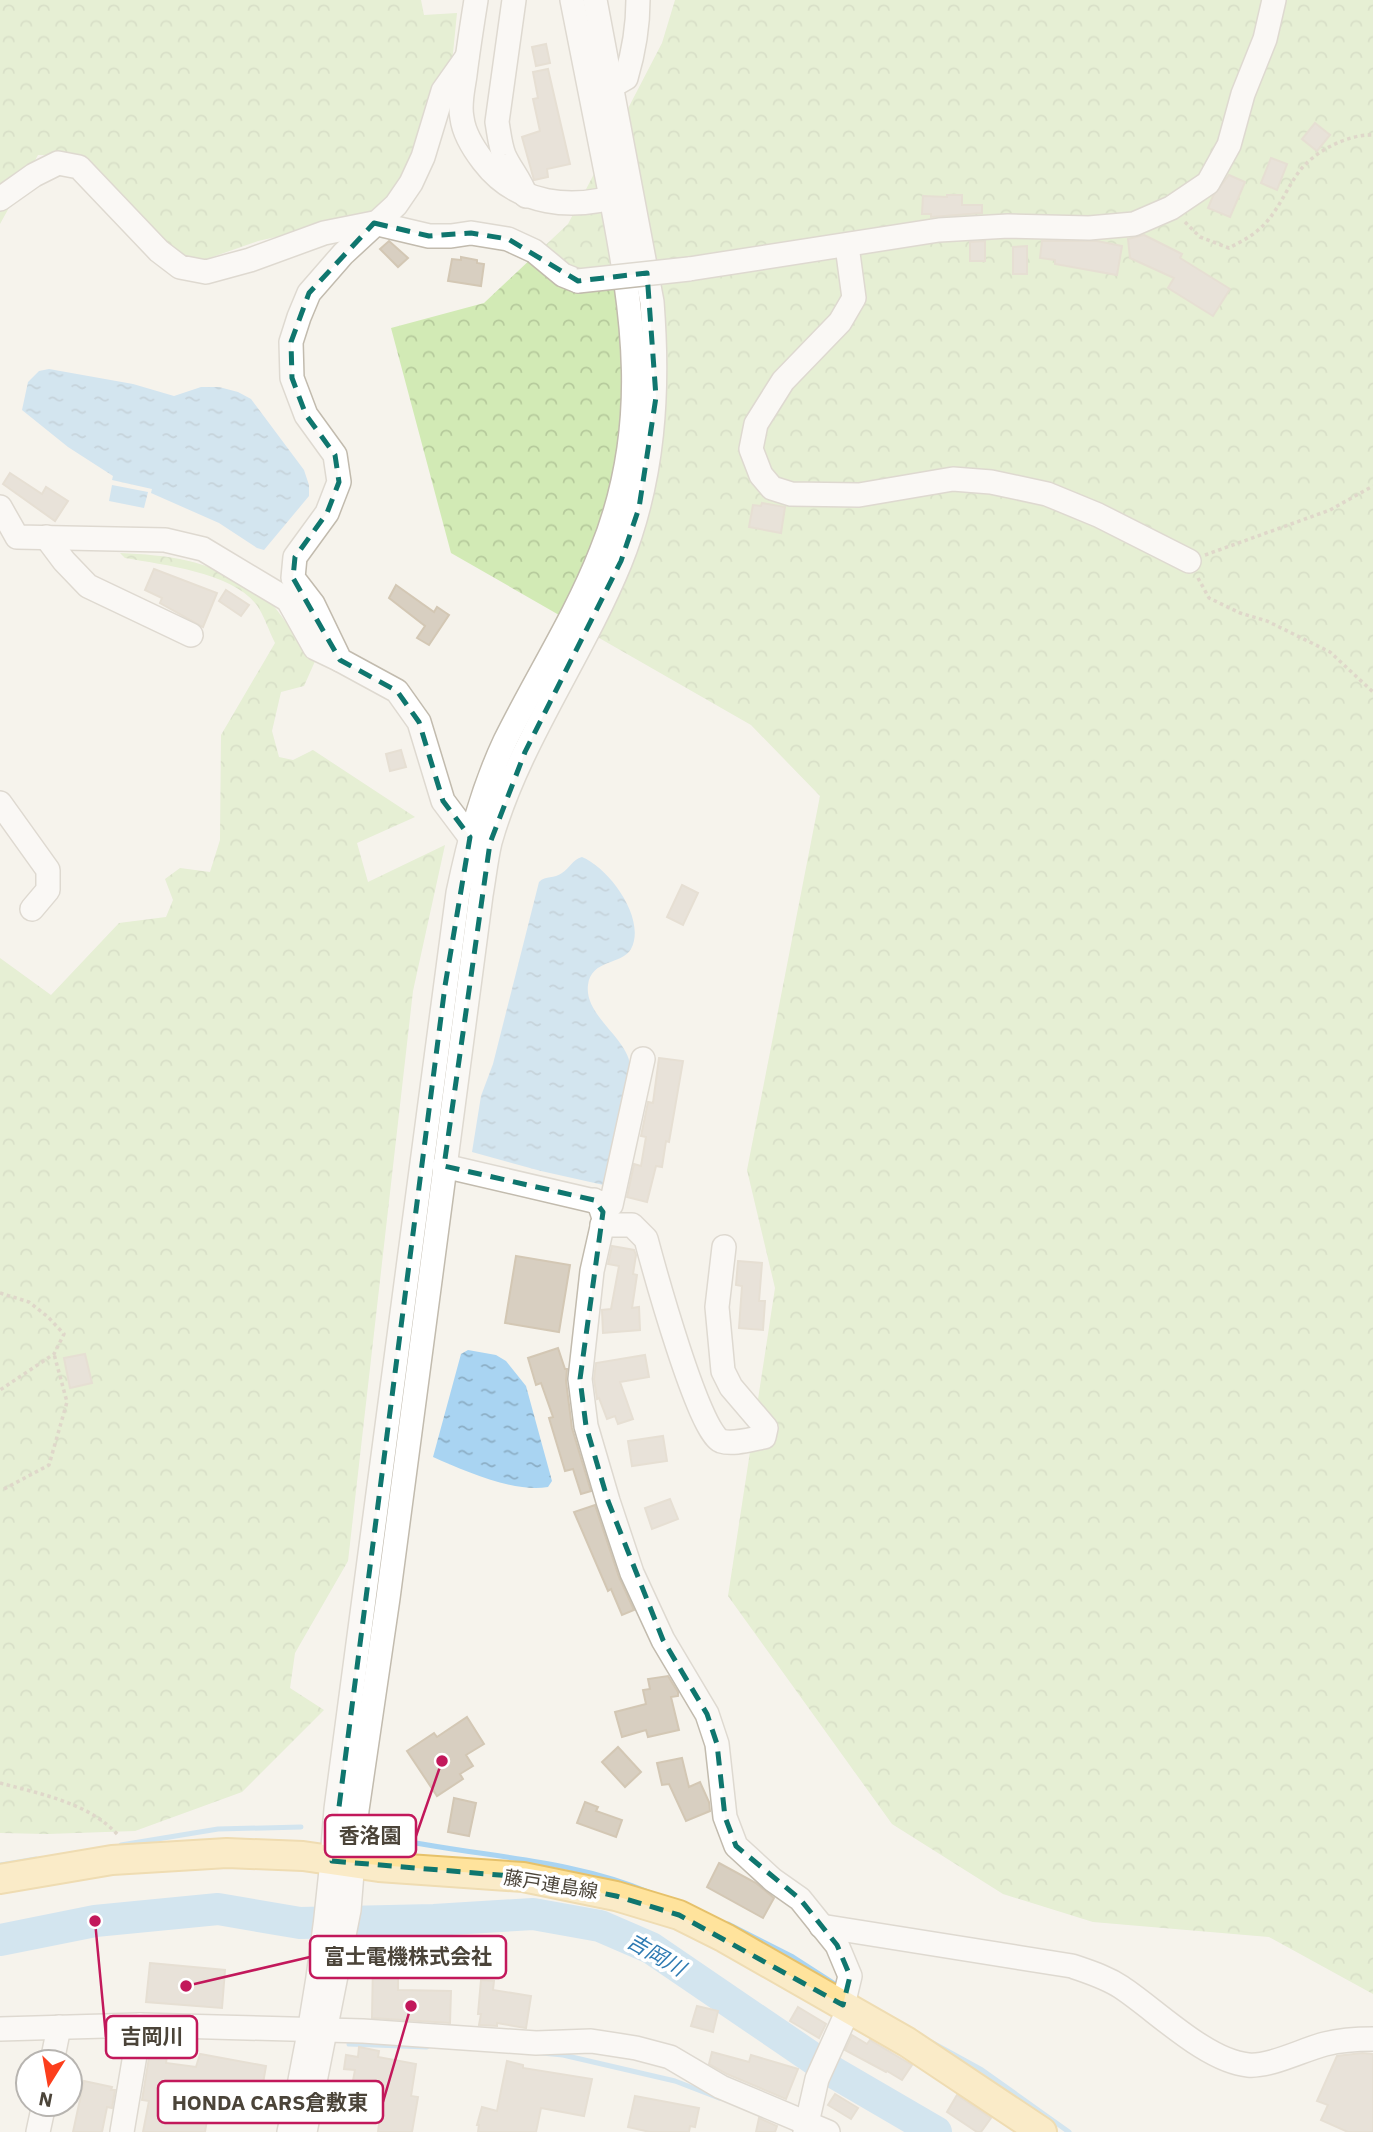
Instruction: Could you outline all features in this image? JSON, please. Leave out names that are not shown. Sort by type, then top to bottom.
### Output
[{"type":"main road","name":"藤戸連島線","points":[[0,1879],[112,1860],[227,1853],[303,1856],[542,1880],[657,1907],[725,1938],[907,2042],[1042,2132]]},
{"type":"street","points":[[475,0],[461,99],[461,117],[476,153],[490,170],[526,196],[555,203],[577,204],[621,195]]},
{"type":"street","points":[[514,0],[497,121],[499,140],[505,157],[519,177],[526,196]]},
{"type":"street","points":[[342,1862],[336,1809],[458,893],[480,840],[610,586],[639,508],[652,446],[656,351],[652,302],[621,195],[572,0]]},
{"type":"street","points":[[595,0],[612,86],[621,195]]},
{"type":"street","points":[[612,86],[626,78],[634,52],[638,0]]},
{"type":"street","points":[[0,200],[34,175],[58,163],[79,167],[159,251],[180,267],[206,272],[250,260],[324,233],[374,223],[429,236],[471,233],[508,239],[534,251],[564,275],[578,281],[689,269],[939,230],[1008,226],[1089,228],[1134,224],[1171,208],[1208,183],[1228,145],[1243,94],[1265,39],[1274,0]]},
{"type":"street","points":[[340,660],[313,604],[293,578],[295,557],[327,513],[339,482],[335,455],[306,415],[292,378],[291,342],[309,293],[342,254],[396,205],[411,183],[423,157],[443,91],[467,57]]},
{"type":"street","points":[[847,246],[854,298],[840,322],[783,381],[756,424],[751,449],[761,475],[772,488],[790,494],[859,495],[953,479],[991,482],[1047,494],[1098,515],[1189,561]]},
{"type":"street","points":[[0,507],[17,537],[165,540],[203,549],[288,600],[315,648],[397,691],[419,722],[443,801],[480,840],[481,895],[388,1598],[357,1810],[342,1862],[338,1909],[305,2132]]},
{"type":"street","points":[[46,537],[88,586],[191,635]]},
{"type":"street","points":[[0,803],[48,870],[48,890],[32,909]]},
{"type":"street","points":[[444,1166],[611,1205],[643,1059]]},
{"type":"street","points":[[0,2029],[56,2041],[139,2033],[318,2031],[435,2035],[536,2043],[591,2041],[670,2057],[722,2087],[811,2129],[817,2080],[846,2007],[850,1976],[837,1945],[800,1899],[773,1880],[736,1846],[725,1817],[717,1744],[707,1714],[663,1640],[632,1573],[608,1502],[586,1426],[580,1379],[592,1271],[602,1225],[603,1212],[594,1200]]},
{"type":"street","points":[[602,1225],[632,1225],[646,1239],[686,1370],[702,1412],[713,1435],[721,1441],[734,1442],[764,1437],[766,1428],[731,1387],[723,1371],[717,1307],[724,1247]]},
{"type":"street","points":[[821,1926],[1072,1966],[1100,1975],[1119,1985],[1216,2056],[1244,2064],[1257,2065],[1326,2044],[1352,2039],[1373,2039]]},
{"type":"street","points":[[289,2132],[318,2031]]},
{"type":"street","points":[[122,2132],[139,2033]]},
{"type":"path","points":[[1171,208],[1200,237],[1229,248],[1257,232],[1276,210],[1299,172],[1313,158],[1341,141],[1373,135]]},
{"type":"path","points":[[1373,486],[1330,510],[1189,561],[1209,598],[1267,621],[1330,652],[1373,692]]},
{"type":"path","points":[[0,1293],[29,1302],[64,1334],[54,1354],[0,1390]]},
{"type":"path","points":[[4,1489],[48,1465],[67,1402],[54,1354]]},
{"type":"path","points":[[0,1783],[54,1797],[105,1821],[118,1835],[112,1860]]},
{"type":"highlighted area","points":[[374,223],[429,236],[471,233],[508,239],[578,281],[647,273],[656,397],[639,508],[621,561],[525,752],[490,843],[444,1166],[594,1200],[603,1212],[580,1379],[586,1426],[608,1501],[663,1640],[707,1714],[717,1744],[725,1817],[736,1846],[800,1899],[837,1945],[850,1976],[843,2005],[679,1915],[616,1896],[523,1877],[332,1861],[445,986],[470,837],[443,801],[419,722],[397,691],[340,660],[293,578],[295,557],[327,513],[339,482],[335,455],[306,415],[292,378],[291,342],[309,293]]},
{"type":"green space","points":[[0,0],[421,0],[424,15],[457,13],[452,63],[404,179],[373,215],[258,241],[201,261],[171,250],[79,156],[38,155],[0,224]]},
{"type":"green space","points":[[675,0],[1373,0],[1373,1994],[1269,1937],[1093,1922],[1003,1894],[892,1824],[728,1596],[775,1288],[747,1170],[820,796],[751,725],[451,553],[391,328],[484,303],[568,224],[662,43]]},
{"type":"green space","points":[[120,553],[155,555],[188,561],[235,579],[270,601],[316,659],[304,686],[281,692],[272,731],[279,757],[293,760],[313,750],[415,817],[357,843],[368,882],[445,845],[413,991],[348,1561],[295,1653],[290,1688],[324,1710],[242,1792],[135,1831],[0,1833],[0,958],[51,995],[119,923],[166,917],[173,900],[165,879],[180,868],[210,872],[220,840],[221,735],[275,643],[256,604],[230,584],[177,567],[125,558]]},
{"type":"water","points":[[49,369],[133,384],[174,396],[201,387],[219,387],[238,392],[251,399],[304,470],[309,496],[264,550],[219,523],[151,493],[152,489],[112,480],[113,476],[68,447],[22,410],[28,382],[39,371]]},
{"type":"water","points":[[112,485],[148,492],[144,508],[109,501]]},
{"type":"water","points":[[582,857],[593,863],[614,883],[630,910],[634,924],[635,937],[631,949],[621,958],[595,971],[588,985],[592,1006],[621,1044],[630,1064],[626,1108],[608,1186],[472,1152],[481,1096],[493,1064],[539,882],[544,878],[559,875]]},
{"type":"water","points":[[468,1350],[496,1355],[506,1361],[526,1386],[552,1481],[548,1487],[505,1484],[433,1457],[461,1354]]},
{"type":"building","points":[[546,44],[550,63],[536,66],[532,47]]},
{"type":"building","points":[[548,69],[570,164],[547,169],[548,177],[534,180],[522,137],[540,131],[533,99],[538,98],[533,72]]},
{"type":"building","points":[[1315,123],[1330,135],[1317,151],[1302,139]]},
{"type":"building","points":[[1271,158],[1287,164],[1277,190],[1261,183]]},
{"type":"building","points":[[1229,175],[1245,182],[1230,217],[1208,208],[1213,196]]},
{"type":"building","points":[[962,195],[962,205],[982,205],[982,213],[931,217],[931,214],[922,214],[923,196]]},
{"type":"building","points":[[1144,235],[1182,254],[1180,258],[1230,289],[1213,316],[1168,288],[1174,278],[1130,258],[1128,239]]},
{"type":"building","points":[[389,241],[408,258],[398,267],[380,249]]},
{"type":"building","points":[[985,241],[985,261],[970,261],[970,242]]},
{"type":"building","points":[[1042,241],[1097,241],[1122,246],[1117,275],[1055,264],[1055,260],[1040,258]]},
{"type":"building","points":[[1027,246],[1027,274],[1013,274],[1013,247]]},
{"type":"building","points":[[461,257],[484,264],[481,286],[448,281],[452,259],[461,260]]},
{"type":"building","points":[[10,473],[42,494],[46,487],[68,501],[55,521],[3,484]]},
{"type":"building","points":[[762,503],[785,507],[781,533],[749,527],[753,505],[761,506]]},
{"type":"building","points":[[154,569],[217,593],[203,627],[160,603],[162,598],[145,590]]},
{"type":"building","points":[[396,585],[434,612],[437,607],[449,615],[429,645],[417,638],[425,626],[389,598]]},
{"type":"building","points":[[226,590],[249,605],[241,616],[219,601]]},
{"type":"building","points":[[401,750],[406,767],[390,771],[386,754]]},
{"type":"building","points":[[682,885],[698,893],[683,925],[667,917]]},
{"type":"building","points":[[659,1058],[683,1061],[669,1142],[666,1141],[662,1167],[656,1166],[647,1202],[627,1197],[634,1164],[641,1166],[646,1137],[641,1136],[648,1102],[653,1103]]},
{"type":"building","points":[[612,1246],[634,1250],[636,1255],[633,1274],[637,1275],[632,1308],[639,1307],[640,1330],[603,1333],[602,1310],[611,1309],[619,1266],[608,1264]]},
{"type":"building","points":[[516,1256],[570,1265],[559,1332],[505,1323]]},
{"type":"building","points":[[738,1261],[762,1263],[759,1301],[765,1301],[763,1330],[739,1328],[742,1286],[736,1285]]},
{"type":"building","points":[[558,1348],[567,1369],[572,1428],[591,1491],[581,1494],[573,1469],[565,1471],[549,1418],[553,1417],[541,1383],[536,1385],[528,1358]]},
{"type":"building","points":[[85,1354],[92,1383],[70,1388],[64,1358]]},
{"type":"building","points":[[645,1355],[649,1377],[620,1382],[633,1419],[618,1424],[615,1416],[607,1419],[599,1398],[597,1399],[594,1379],[596,1363]]},
{"type":"building","points":[[663,1436],[667,1461],[632,1466],[628,1441]]},
{"type":"building","points":[[670,1499],[678,1519],[652,1529],[645,1508]]},
{"type":"building","points":[[595,1505],[619,1577],[634,1610],[622,1615],[611,1589],[608,1591],[574,1512]]},
{"type":"building","points":[[668,1676],[678,1692],[678,1696],[671,1697],[679,1730],[648,1737],[646,1730],[622,1737],[615,1712],[646,1704],[643,1690],[650,1689],[648,1679]]},
{"type":"building","points":[[467,1717],[484,1744],[466,1755],[473,1766],[460,1774],[463,1779],[437,1796],[407,1751],[434,1733],[437,1737]]},
{"type":"building","points":[[618,1747],[641,1772],[625,1787],[602,1762]]},
{"type":"building","points":[[682,1758],[689,1787],[700,1782],[710,1811],[686,1821],[669,1784],[662,1785],[657,1763]]},
{"type":"building","points":[[454,1798],[476,1803],[469,1836],[448,1832]]},
{"type":"building","points":[[585,1802],[598,1807],[596,1811],[622,1820],[616,1837],[577,1823]]},
{"type":"building","points":[[719,1863],[756,1883],[774,1898],[763,1918],[707,1887]]},
{"type":"building","points":[[150,1963],[225,1970],[222,2008],[146,2002]]},
{"type":"building","points":[[373,1964],[398,1965],[398,1990],[451,1991],[450,2023],[372,2018]]},
{"type":"building","points":[[481,1980],[494,1981],[493,1990],[531,1996],[526,2028],[497,2023],[497,2026],[479,2025]]},
{"type":"building","points":[[697,2006],[718,2011],[713,2032],[691,2026]]},
{"type":"building","points":[[798,2007],[826,2024],[819,2038],[790,2021]]},
{"type":"building","points":[[852,2035],[867,2044],[870,2040],[912,2065],[902,2080],[845,2050]]},
{"type":"building","points":[[152,2039],[169,2040],[166,2063],[196,2067],[200,2054],[266,2066],[258,2112],[243,2109],[245,2095],[212,2089],[205,2132],[143,2132],[149,2101],[142,2100]]},
{"type":"building","points":[[359,2047],[379,2051],[378,2057],[416,2064],[411,2096],[418,2097],[412,2132],[378,2132],[383,2091],[352,2086],[355,2070],[344,2069],[346,2055],[358,2057]]},
{"type":"building","points":[[712,2052],[749,2062],[751,2055],[798,2069],[786,2099],[709,2064]]},
{"type":"building","points":[[1373,2054],[1373,2132],[1348,2132],[1321,2120],[1328,2105],[1317,2101],[1337,2056]]},
{"type":"building","points":[[507,2061],[523,2065],[523,2068],[592,2079],[584,2116],[541,2108],[536,2132],[478,2132],[482,2107],[497,2111]]},
{"type":"building","points":[[84,2081],[112,2087],[111,2090],[115,2090],[112,2108],[107,2107],[102,2132],[73,2132],[76,2118],[84,2118]]},
{"type":"building","points":[[835,2094],[858,2108],[851,2119],[828,2105]]},
{"type":"building","points":[[957,2095],[991,2118],[981,2132],[947,2112]]},
{"type":"building","points":[[635,2096],[699,2108],[695,2127],[690,2126],[689,2132],[650,2132],[628,2127]]},
{"type":"building","points":[[759,2118],[777,2126],[775,2132],[756,2132]]},
{"type":"waterway","points":[[121,1845],[218,1829],[301,1827]]},
{"type":"waterway","points":[[386,1837],[587,1872],[651,1893]]},
{"type":"waterway","points":[[0,1865],[36,1859]]},
{"type":"waterway","name":"吉岡川","points":[[0,1940],[95,1921],[218,1909],[300,1923],[434,1920],[533,1914],[600,1926],[651,1948],[833,2072],[936,2132]]},
{"type":"waterway","points":[[728,1924],[793,1957],[835,1984]]},
{"type":"waterway","points":[[931,2042],[982,2070],[1069,2132]]},
{"type":"waterway","points":[[349,2044],[427,2047]]},
{"type":"waterway","points":[[542,2053],[563,2055],[675,2081],[719,2098]]},
{"type":"place","name":"香洛園","points":[[442,1761]]},
{"type":"place","name":"吉岡川","points":[[95,1921]]},
{"type":"place","name":"富士電機株式会社","points":[[186,1986]]},
{"type":"place","name":"HONDA CARS倉敷東","points":[[411,2006]]}]
